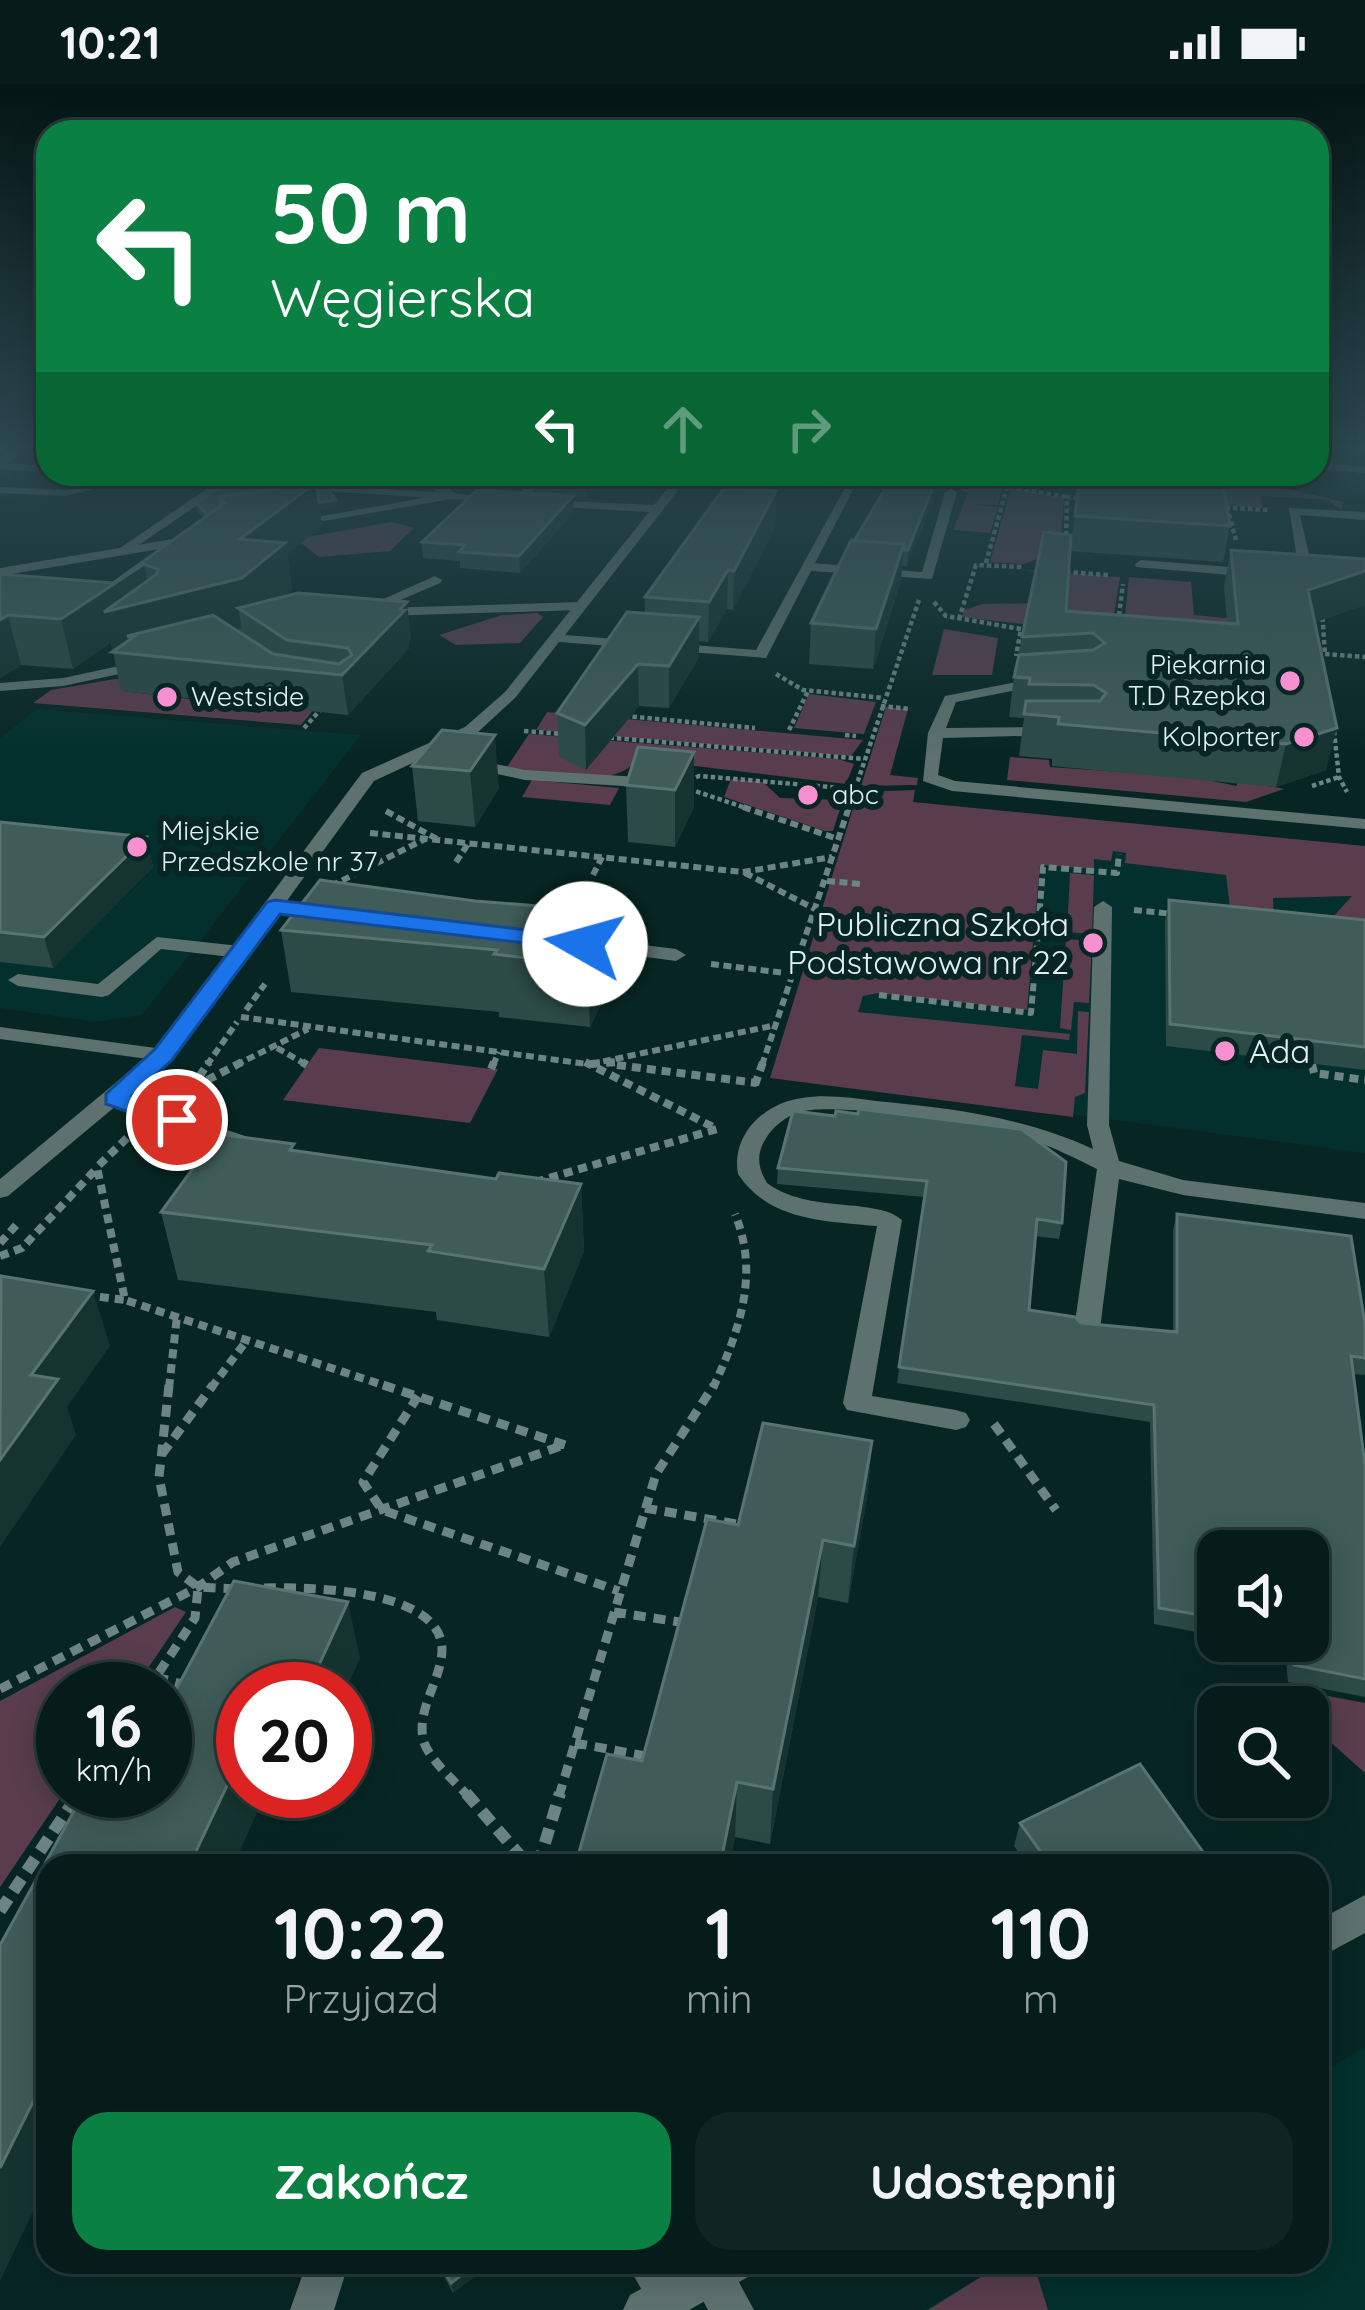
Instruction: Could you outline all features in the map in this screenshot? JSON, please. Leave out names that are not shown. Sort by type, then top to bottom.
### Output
[{"type":"street","points":[[0,572],[124,551]]},
{"type":"street","points":[[0,1191],[164,1054],[241,952],[284,908],[368,777],[471,730],[510,695],[625,551]]},
{"type":"street","points":[[556,638],[761,655],[820,551]]},
{"type":"street","points":[[812,567],[927,576],[934,551]]},
{"type":"street","points":[[1298,551],[1302,577],[1327,578]]},
{"type":"street","points":[[1141,564],[1277,574]]},
{"type":"street","points":[[435,580],[362,612],[581,606]]},
{"type":"street","points":[[73,681],[109,654]]},
{"type":"street","points":[[0,687],[73,681],[158,662]]},
{"type":"street","points":[[1066,680],[950,699],[936,733],[929,777],[952,786],[1365,824]]},
{"type":"street","points":[[936,733],[1066,733]]},
{"type":"street","points":[[422,750],[525,775],[677,785]]},
{"type":"street","points":[[1087,1329],[1109,1167],[1098,1125],[1103,907]]},
{"type":"street","points":[[562,941],[676,955]]},
{"type":"street","points":[[18,980],[102,991],[157,943],[241,952]]},
{"type":"street","points":[[0,1033],[164,1054]]},
{"type":"street","points":[[115,1099],[282,1156]]},
{"type":"street","points":[[956,1420],[857,1403],[890,1220],[783,1203],[757,1187],[747,1163],[754,1137],[772,1114],[808,1102],[1038,1134],[1109,1167],[1156,1182],[1365,1211]]},
{"type":"street","points":[[1329,1934],[1365,1913]]},
{"type":"street","points":[[312,2310],[324,2274]]},
{"type":"street","points":[[654,2290],[725,2282]]},
{"type":"path","points":[[986,562],[989,551]]},
{"type":"path","points":[[948,607],[968,604],[976,565],[1024,567]]},
{"type":"path","points":[[1066,572],[1108,575]]},
{"type":"path","points":[[1116,637],[1121,575]]},
{"type":"path","points":[[848,805],[927,576]]},
{"type":"path","points":[[958,582],[972,583]]},
{"type":"path","points":[[1320,598],[1325,654]]},
{"type":"path","points":[[961,608],[959,619],[1021,629]]},
{"type":"path","points":[[914,614],[937,609]]},
{"type":"path","points":[[726,652],[808,691],[908,708]]},
{"type":"path","points":[[1322,670],[1319,653],[1365,657]]},
{"type":"path","points":[[789,730],[808,691]]},
{"type":"path","points":[[304,728],[337,693]]},
{"type":"path","points":[[608,714],[755,728]]},
{"type":"path","points":[[1331,718],[1339,777]]},
{"type":"path","points":[[524,731],[569,735]]},
{"type":"path","points":[[845,735],[856,736]]},
{"type":"path","points":[[592,736],[864,759]]},
{"type":"path","points":[[677,785],[699,776],[854,788]]},
{"type":"path","points":[[677,785],[835,838]]},
{"type":"path","points":[[386,811],[440,840]]},
{"type":"path","points":[[369,833],[743,872],[832,857]]},
{"type":"path","points":[[330,887],[425,839]]},
{"type":"path","points":[[455,862],[468,843]]},
{"type":"path","points":[[879,995],[1031,1013],[1043,867],[1117,873],[1119,854]]},
{"type":"path","points":[[593,874],[602,857]]},
{"type":"path","points":[[743,872],[815,909]]},
{"type":"path","points":[[826,880],[861,884]]},
{"type":"path","points":[[1103,907],[1185,915]]},
{"type":"path","points":[[1039,932],[1061,934]]},
{"type":"path","points":[[698,962],[793,974]]},
{"type":"path","points":[[192,1088],[255,998]]},
{"type":"path","points":[[241,1017],[757,1082]]},
{"type":"path","points":[[610,1064],[777,1024]]},
{"type":"path","points":[[0,1256],[22,1248],[154,1112],[310,1028]]},
{"type":"path","points":[[276,1047],[307,1065]]},
{"type":"path","points":[[491,1069],[499,1052]]},
{"type":"path","points":[[516,1187],[717,1129],[589,1064]]},
{"type":"path","points":[[1312,1064],[1314,1073],[1365,1080]]},
{"type":"path","points":[[97,1167],[125,1300]]},
{"type":"path","points":[[0,1689],[198,1587],[233,1562],[565,1445],[125,1300],[62,1293]]},
{"type":"path","points":[[177,1316],[159,1478],[178,1572],[198,1587],[326,1590],[395,1602],[427,1614],[441,1629],[443,1644],[419,1726],[424,1745],[519,1854]]},
{"type":"path","points":[[161,1455],[247,1340]]},
{"type":"path","points":[[418,1396],[363,1482],[382,1510],[620,1591]]},
{"type":"path","points":[[956,1420],[965,1407],[979,1411],[1056,1510]]},
{"type":"path","points":[[644,1508],[749,1527]]},
{"type":"path","points":[[542,1854],[635,1538]]},
{"type":"path","points":[[166,1662],[195,1618],[198,1587]]},
{"type":"path","points":[[614,1612],[693,1624]]},
{"type":"path","points":[[192,1686],[198,1688]]},
{"type":"path","points":[[575,1743],[659,1759]]},
{"type":"path","points":[[38,1854],[62,1818]]},
{"type":"path","points":[[0,1911],[36,1857]]},
{"type":"shaded area","points":[[311,551],[390,551],[390,551],[319,557]]},
{"type":"shaded area","points":[[993,551],[1058,551],[1024,564],[990,562]]},
{"type":"shaded area","points":[[1022,570],[1120,577],[1111,634],[962,617],[964,610],[983,604],[1067,603],[1064,587],[1069,577]]},
{"type":"shaded area","points":[[1129,577],[1191,582],[1194,615],[1288,624],[1321,650],[1123,634]]},
{"type":"shaded area","points":[[537,613],[543,617],[520,643],[456,645],[439,635],[502,615]]},
{"type":"shaded area","points":[[944,629],[998,638],[992,675],[932,675]]},
{"type":"shaded area","points":[[136,680],[123,691],[197,700],[192,706],[260,713],[269,704],[315,708],[301,725],[33,703],[51,690]]},
{"type":"shaded area","points":[[809,694],[876,702],[864,734],[794,728]]},
{"type":"shaded area","points":[[886,707],[908,709],[890,775],[918,778],[917,785],[861,786]]},
{"type":"shaded area","name":"Miejskie Przedszkole nr 37","points":[[37,709],[361,735],[142,1015],[96,1022],[0,1008],[0,738]]},
{"type":"shaded area","points":[[547,712],[863,740],[851,756],[536,730]]},
{"type":"shaded area","points":[[529,734],[854,764],[846,784],[637,759],[627,769],[596,777],[507,767]]},
{"type":"shaded area","points":[[1010,757],[1049,760],[1050,767],[1192,777],[1237,786],[1237,780],[1284,789],[1246,802],[1007,780]]},
{"type":"shaded area","points":[[731,779],[763,782],[780,798],[843,800],[833,831],[724,797]]},
{"type":"shaded area","points":[[532,780],[619,788],[610,805],[522,797]]},
{"type":"shaded area","points":[[915,790],[913,802],[1365,846],[1365,929],[1332,918],[1352,896],[1273,898],[1274,920],[1231,915],[1226,875],[1125,863],[1126,853],[1113,851],[1111,861],[1094,859],[1094,869],[1040,865],[1027,1010],[878,993],[863,996],[858,1012],[1070,1034],[1069,1040],[1022,1035],[1015,1086],[1038,1089],[1043,1050],[1077,1054],[1078,1011],[1089,1012],[1085,1093],[1075,1097],[1073,1117],[770,1078],[858,792]]},
{"type":"shaded area","name":"Publiczna Szkoła Podstawowa nr 22","points":[[861,805],[1365,854],[1365,1153],[781,1076]]},
{"type":"shaded area","points":[[1070,873],[1094,875],[1092,934],[1067,932]]},
{"type":"shaded area","points":[[1066,939],[1092,941],[1089,1003],[1074,1002],[1071,1030],[1060,1028]]},
{"type":"shaded area","points":[[319,1048],[498,1069],[470,1123],[283,1100]]},
{"type":"shaded area","points":[[175,1607],[186,1612],[152,1662],[73,1662]]},
{"type":"shaded area","points":[[36,1682],[36,1818],[47,1818],[0,1887],[0,1701]]},
{"type":"shaded area","points":[[1329,1696],[1365,1703],[1365,1773],[1329,1741]]},
{"type":"shaded area","points":[[1365,2047],[1365,2310],[924,2310],[985,2274],[1329,2274],[1329,2068]]},
{"type":"shaded area","points":[[986,2274],[1037,2274],[1048,2310],[928,2310]]},
{"type":"building","points":[[158,551],[275,551],[242,578],[104,612],[157,574],[158,569],[144,564],[61,619],[8,615],[0,620],[0,574],[113,583]]},
{"type":"building","points":[[460,551],[524,551],[519,556]]},
{"type":"building","points":[[678,551],[745,551],[709,602],[645,597]]},
{"type":"building","points":[[846,551],[902,551],[876,629],[811,623]]},
{"type":"building","points":[[1040,551],[1070,551],[1066,611],[1238,624],[1231,551],[1365,559],[1365,571],[1308,590],[1337,728],[1286,744],[1058,724],[1059,717],[1024,714],[1026,701],[1100,701],[1106,693],[1094,685],[1029,684],[1030,678],[1014,677],[1019,655],[1093,650],[1105,643],[1093,633],[1022,637]]},
{"type":"building","points":[[298,593],[407,602],[400,609],[405,610],[342,675],[112,652],[134,637],[127,636],[213,615],[273,654],[339,664],[352,655],[348,648],[287,640],[238,608]]},
{"type":"building","points":[[627,612],[699,617],[669,666],[638,664],[585,725],[557,713]]},
{"type":"building","points":[[442,730],[495,735],[470,771],[412,766]]},
{"type":"building","points":[[638,747],[694,752],[675,790],[626,785]]},
{"type":"building","points":[[0,822],[146,837],[44,937],[0,932]]},
{"type":"building","points":[[320,880],[475,901],[614,912],[587,965],[494,954],[497,950],[281,930]]},
{"type":"building","points":[[1169,900],[1365,920],[1365,1047],[1170,1024]]},
{"type":"building","points":[[859,1109],[1021,1129],[1066,1162],[1062,1223],[1037,1219],[1029,1310],[1075,1317],[1081,1323],[1177,1332],[1177,1214],[1351,1236],[1365,1324],[1365,1358],[1351,1356],[1365,1465],[1365,1679],[1294,1665],[1329,1662],[1329,1530],[1197,1530],[1197,1614],[1159,1608],[1154,1405],[899,1367],[927,1181],[778,1168],[793,1111],[858,1114]]},
{"type":"building","points":[[218,1134],[294,1144],[290,1150],[496,1179],[499,1173],[581,1184],[544,1269],[428,1251],[432,1245],[161,1212]]},
{"type":"building","points":[[1,1276],[93,1291],[31,1375],[58,1379],[0,1460]]},
{"type":"building","points":[[763,1423],[872,1441],[854,1546],[823,1540],[773,1789],[737,1782],[722,1854],[578,1854],[607,1754],[642,1761],[707,1519],[738,1525]]},
{"type":"building","points":[[234,1581],[348,1602],[320,1662],[216,1662],[216,1809],[195,1854],[50,1854],[70,1818],[192,1818],[191,1662]]},
{"type":"building","points":[[1140,1764],[1204,1854],[1042,1854],[1020,1823]]},
{"type":"building","points":[[36,1880],[36,2096],[0,2168],[0,1945]]},
{"type":"place","name":"Piekarnia T.D Rzepka","points":[[1290,681]]},
{"type":"place","name":"Westside","points":[[167,697]]},
{"type":"place","name":"Kolporter","points":[[1304,737]]},
{"type":"place","name":"abc","points":[[808,795]]},
{"type":"place","name":"Miejskie Przedszkole nr 37","points":[[137,847]]},
{"type":"place","name":"Publiczna Szkoła Podstawowa nr 22","points":[[1093,943]]},
{"type":"place","name":"Ada","points":[[1225,1051]]},
{"type":"route","points":[[177,1120],[115,1099],[164,1054],[275,907],[585,944]]}]
